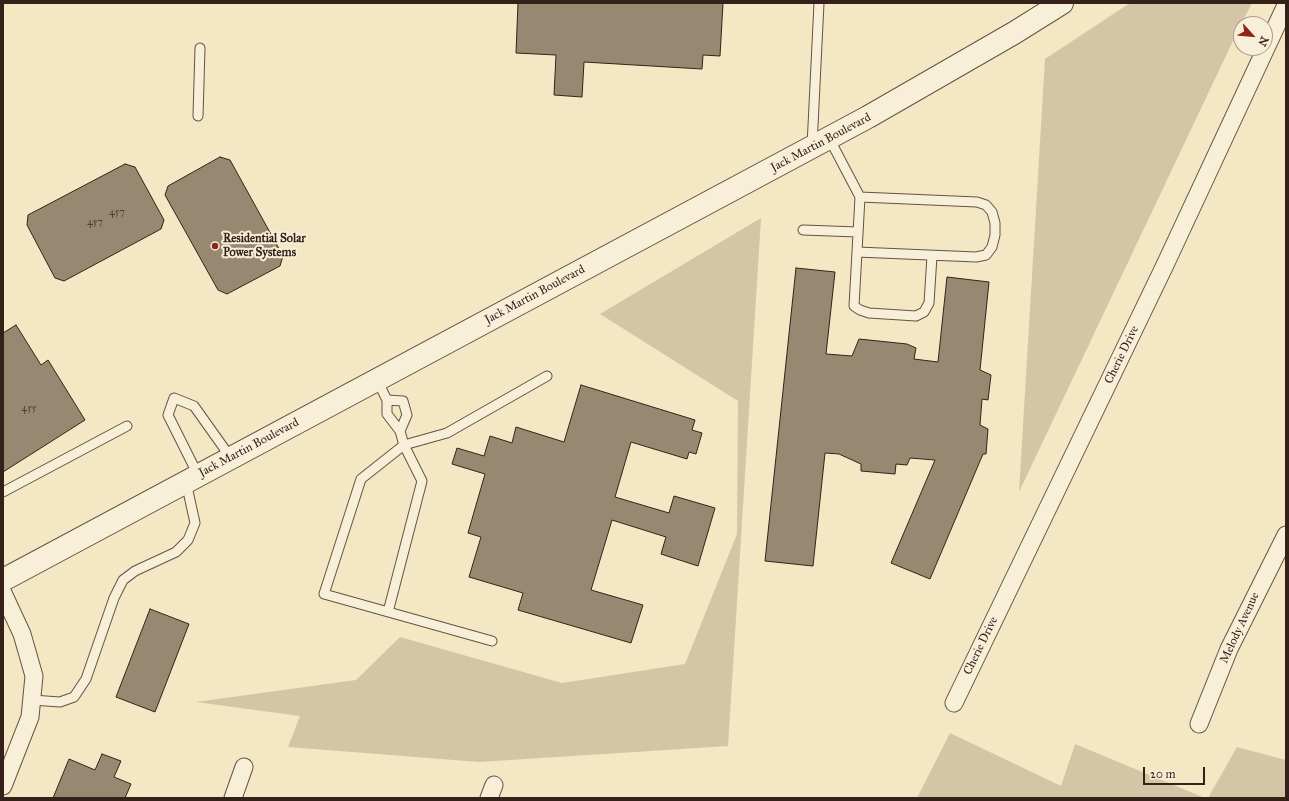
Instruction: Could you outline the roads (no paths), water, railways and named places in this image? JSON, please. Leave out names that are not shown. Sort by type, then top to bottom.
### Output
[{"type":"street","name":"Jack Martin Boulevard","points":[[3,580],[868,118],[1007,37],[1062,3]]},
{"type":"street","name":"Cherie Drive","points":[[954,703],[1165,265],[1286,5]]},
{"type":"street","name":"Melody Avenue","points":[[1199,724],[1229,649],[1286,535]]},
{"type":"street","points":[[3,593],[22,634],[34,676],[30,717],[3,786]]},
{"type":"street","points":[[234,798],[244,767]]},
{"type":"lane","points":[[819,3],[820,143],[860,197],[854,306],[869,313],[916,316],[924,312],[929,303],[932,256]]},
{"type":"lane","points":[[198,116],[200,48]]},
{"type":"lane","points":[[857,252],[976,257],[986,255],[992,247],[995,235],[995,223],[992,212],[986,205],[977,202],[860,197]]},
{"type":"lane","points":[[803,230],[858,232]]},
{"type":"lane","points":[[492,641],[324,594],[361,479],[404,445],[447,433],[547,376]]},
{"type":"lane","points":[[377,380],[387,400],[387,414],[400,432],[404,445],[422,481],[388,612]]},
{"type":"lane","points":[[32,700],[60,702],[74,697],[86,679],[114,598],[123,580],[135,571],[176,552],[188,540],[195,523],[192,479],[168,415],[174,398],[194,406],[231,458]]},
{"type":"lane","points":[[387,400],[403,401],[407,415],[400,432]]},
{"type":"lane","points":[[3,492],[127,426]]},
{"type":"place","name":"Residential Solar Power Systems","points":[[215,246]]}]
